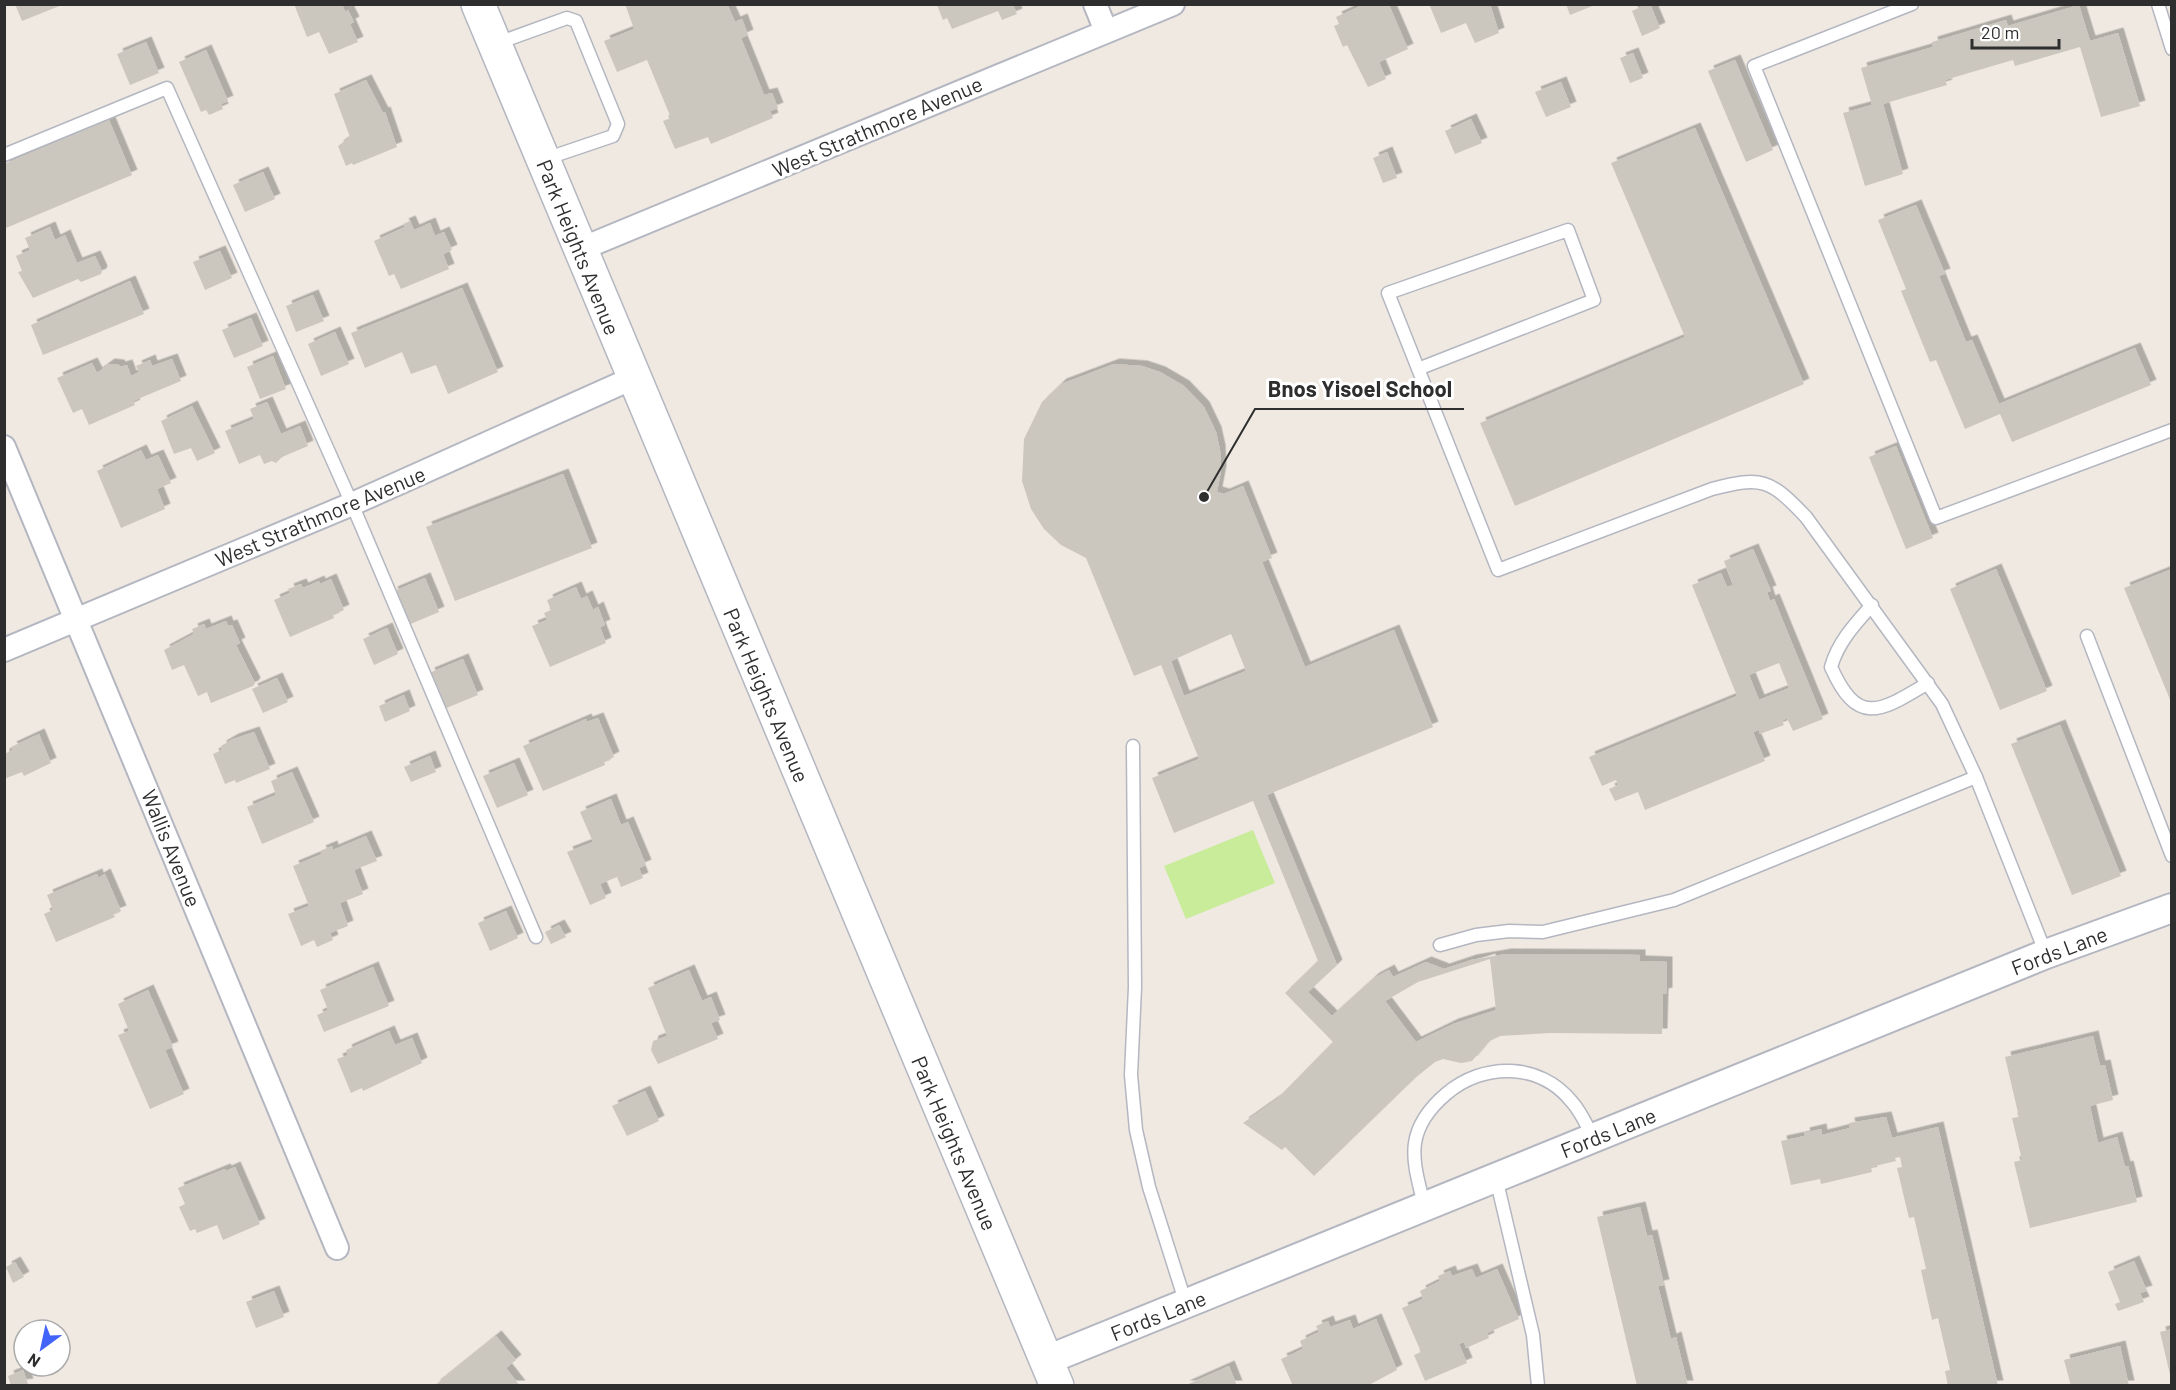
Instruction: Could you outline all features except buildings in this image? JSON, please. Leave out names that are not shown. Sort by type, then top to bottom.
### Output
[{"type":"main road","name":"Park Heights Avenue","points":[[478,4],[1052,1373]]},
{"type":"street","points":[[1095,4],[1106,31]]},
{"type":"street","name":"West Strathmore Avenue","points":[[581,249],[1173,4]]},
{"type":"street","name":"West Strathmore Avenue","points":[[4,650],[352,504],[633,378]]},
{"type":"street","name":"Wallis Avenue","points":[[4,447],[337,1248]]},
{"type":"street","name":"Fords Lane","points":[[1052,1373],[1186,1304],[2046,954],[2172,908]]},
{"type":"lane","points":[[1912,4],[1754,66],[1936,518],[2172,430]]},
{"type":"lane","points":[[2157,4],[2172,49]]},
{"type":"lane","points":[[495,44],[567,18],[576,21],[618,124],[613,136],[543,160]]},
{"type":"lane","points":[[4,155],[166,88],[352,504],[536,938]]},
{"type":"lane","points":[[1418,369],[1594,300],[1568,230],[1388,293],[1418,369],[1498,570],[1712,489],[1746,481],[1762,481],[1788,498],[1806,517],[1872,605],[1942,704],[1976,777],[2046,954]]},
{"type":"lane","points":[[1872,605],[1850,630],[1834,657],[1831,667],[1840,686],[1851,701],[1866,708],[1880,708],[1928,683]]},
{"type":"lane","points":[[2087,636],[2172,856]]},
{"type":"lane","points":[[1133,746],[1135,987],[1131,1075],[1136,1130],[1149,1187],[1186,1304]]},
{"type":"lane","points":[[1440,945],[1487,934],[1543,932],[1674,900],[1976,777]]},
{"type":"lane","points":[[1425,1207],[1415,1163],[1415,1142],[1423,1121],[1435,1104],[1471,1077],[1492,1070],[1516,1070],[1537,1077],[1572,1101],[1594,1138]]},
{"type":"lane","points":[[1496,1178],[1533,1335],[1538,1386]]},
{"type":"green space","points":[[1253,830],[1275,883],[1186,919],[1164,866]]},
{"type":"place","name":"Bnos Yisoel School","points":[[1204,497]]}]
